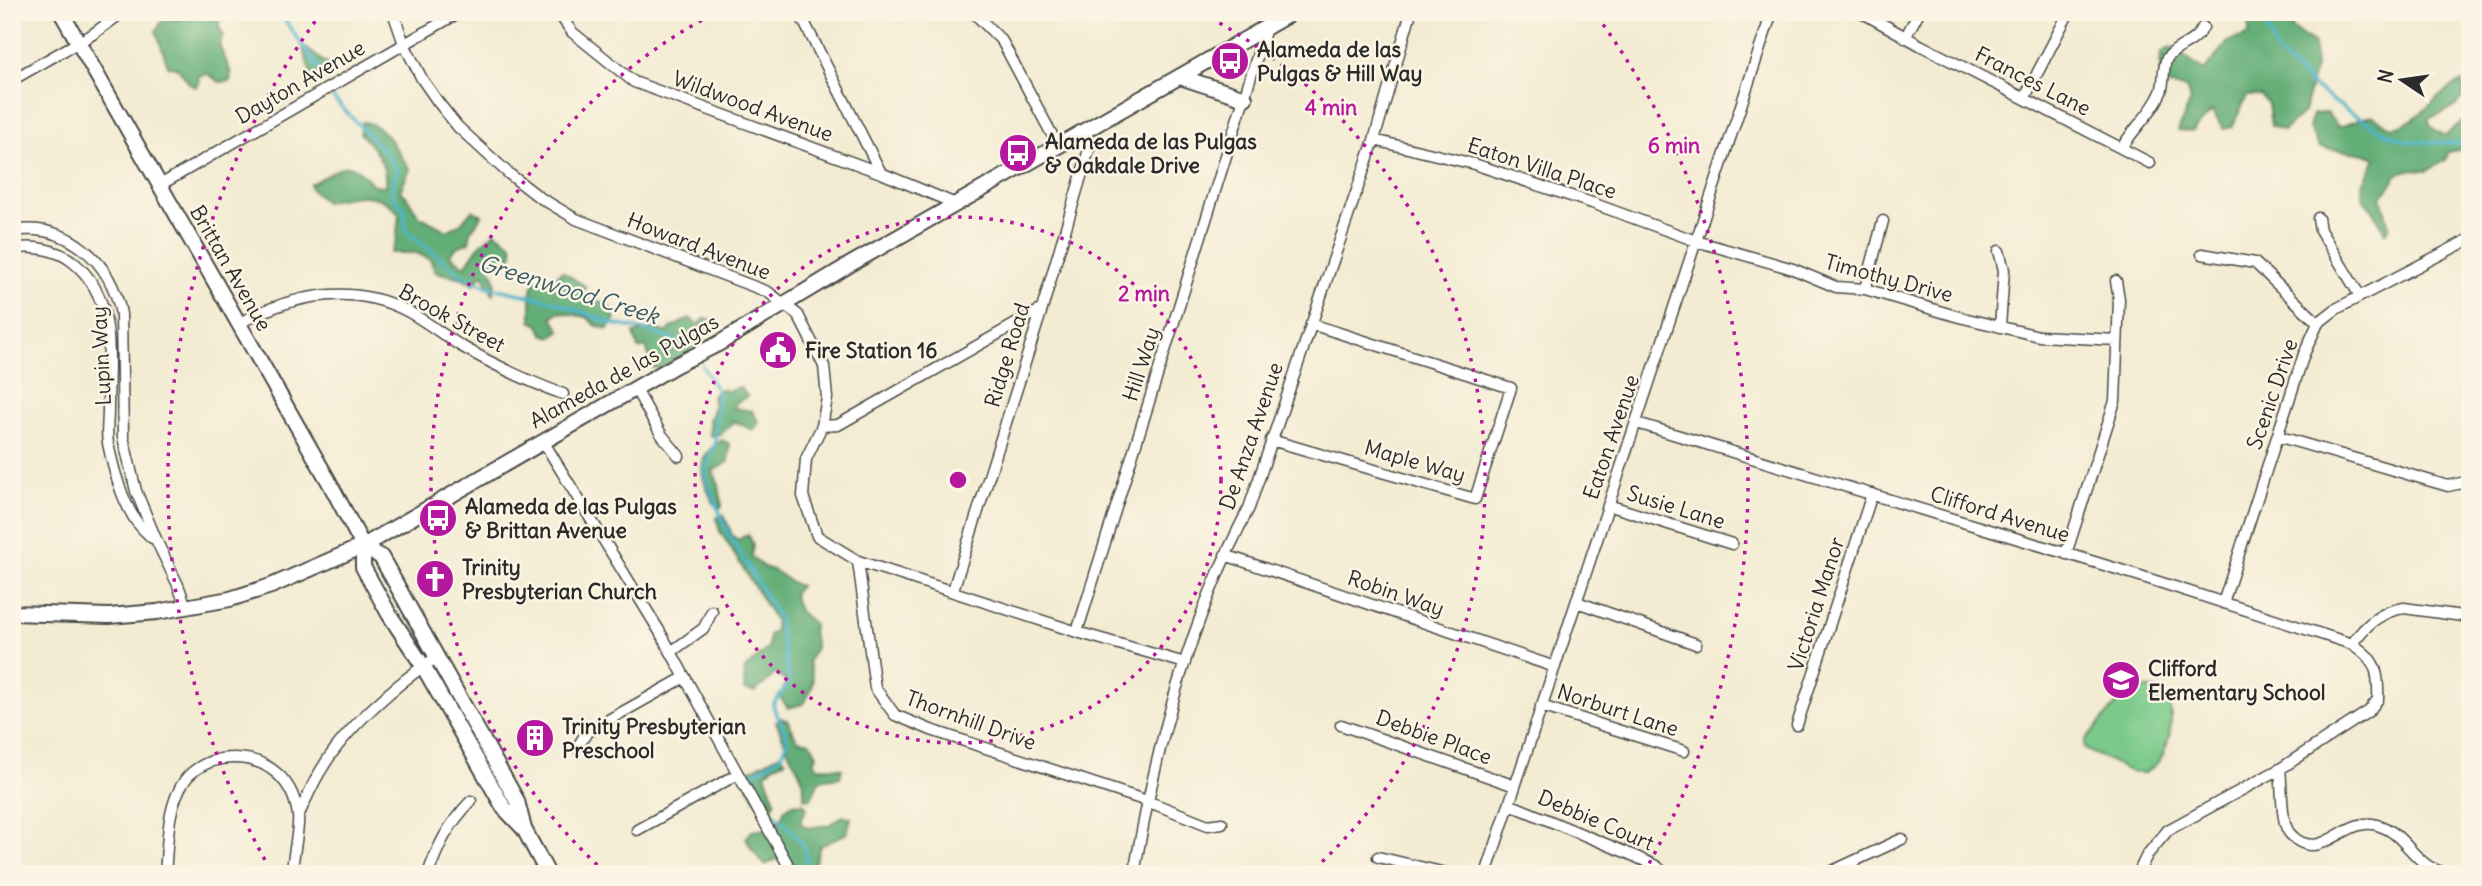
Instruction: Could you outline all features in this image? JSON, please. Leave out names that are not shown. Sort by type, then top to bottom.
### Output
[{"type":"main road","name":"Brittan Avenue","points":[[61,12],[363,546],[381,557],[517,801],[524,829],[548,874]]},
{"type":"main road","name":"Alameda de las Pulgas","points":[[12,613],[109,616],[186,607],[271,586],[363,546],[1293,12]]},
{"type":"main road","points":[[1180,77],[1245,98]]},
{"type":"main road","name":"Brittan Avenue","points":[[363,546],[363,567],[504,808],[524,829]]},
{"type":"street","points":[[12,80],[78,43],[123,12]]},
{"type":"street","name":"Howard Avenue","points":[[393,12],[404,44],[422,79],[458,127],[508,173],[539,197],[576,219],[768,292],[798,315],[824,366],[827,398],[822,426],[806,459],[803,496],[817,536],[858,561],[1077,632],[1185,663]]},
{"type":"street","name":"Dayton Avenue","points":[[160,185],[460,12]]},
{"type":"street","name":"Wildwood Avenue","points":[[558,12],[572,32],[634,82],[881,173],[956,204]]},
{"type":"street","points":[[799,12],[881,173]]},
{"type":"street","points":[[973,12],[1002,41],[1058,146]]},
{"type":"street","name":"De Anza Avenue","points":[[1134,874],[1166,718],[1224,555],[1249,508],[1374,140],[1411,12]]},
{"type":"street","name":"Eaton Avenue","points":[[1486,874],[1772,12]]},
{"type":"street","name":"Frances Lane","points":[[1861,12],[1905,38],[2150,163]]},
{"type":"street","points":[[1905,38],[1919,12]]},
{"type":"street","points":[[2025,97],[2069,12]]},
{"type":"street","points":[[2122,148],[2129,134],[2143,122],[2152,109],[2160,93],[2167,58],[2193,40],[2203,27]]},
{"type":"street","name":"Hill Way","points":[[1077,632],[1266,28]]},
{"type":"street","name":"Ridge Road","points":[[953,590],[1042,309],[1090,146],[1085,132]]},
{"type":"street","name":"Eaton Villa Place","points":[[1374,140],[1474,164],[1696,241]]},
{"type":"street","points":[[2318,218],[2320,230],[2360,296]]},
{"type":"street","points":[[1866,289],[1883,221]]},
{"type":"street","name":"Lupin Way","points":[[12,231],[28,228],[60,235],[83,247],[100,264],[117,294],[121,314],[123,437],[136,491],[186,607]]},
{"type":"street","name":"Scenic Drive","points":[[2223,603],[2304,355],[2318,323],[2336,309],[2470,239]]},
{"type":"street","name":"Timothy Drive","points":[[1696,241],[1757,257],[1836,287],[1866,289],[2000,327],[2039,336],[2117,341]]},
{"type":"street","name":"Lupin Way","points":[[12,249],[44,249],[65,256],[87,273],[101,297],[108,342],[108,441],[120,487],[135,519],[158,544]]},
{"type":"street","points":[[1999,251],[2004,271],[2000,327]]},
{"type":"street","points":[[2202,254],[2255,263],[2318,323]]},
{"type":"street","points":[[2066,554],[2115,401],[2119,299],[2116,281]]},
{"type":"street","name":"Brook Street","points":[[238,324],[284,302],[315,296],[361,296],[387,302],[409,312],[512,374],[563,394]]},
{"type":"street","points":[[822,426],[838,425],[1042,309]]},
{"type":"street","name":"Maple Way","points":[[1272,440],[1475,499],[1511,388],[1311,324]]},
{"type":"street","points":[[635,388],[662,434],[679,456]]},
{"type":"street","name":"Clifford Avenue","points":[[1637,423],[2351,644]]},
{"type":"street","points":[[2277,436],[2448,486],[2470,481]]},
{"type":"street","points":[[543,441],[671,652],[793,874]]},
{"type":"street","name":"Victoria Manor","points":[[1797,725],[1872,494]]},
{"type":"street","name":"Susie Lane","points":[[1608,505],[1732,544]]},
{"type":"street","name":"Robin Way","points":[[1224,555],[1555,667]]},
{"type":"street","name":"Thornhill Drive","points":[[858,561],[875,688],[895,715],[931,730],[1147,801],[1208,825],[1222,823]]},
{"type":"street","points":[[1577,602],[1696,644]]},
{"type":"street","points":[[2138,874],[2147,855],[2168,830],[2280,769],[2369,710],[2378,699],[2377,673],[2367,654],[2351,644],[2381,614],[2404,608],[2470,617]]},
{"type":"street","points":[[671,652],[704,628],[712,611]]},
{"type":"street","points":[[292,874],[298,816],[323,766],[357,724],[422,666],[437,657]]},
{"type":"street","points":[[577,748],[587,732],[685,677]]},
{"type":"street","name":"Norburt Lane","points":[[1541,706],[1684,751]]},
{"type":"street","name":"Debbie Place","points":[[1341,725],[1515,786]]},
{"type":"street","points":[[165,874],[171,812],[185,780],[199,767],[215,760],[239,756],[259,760],[288,785],[298,816]]},
{"type":"street","points":[[2280,769],[2285,825],[2289,834],[2302,843],[2313,846],[2326,842],[2346,829],[2369,823],[2397,834],[2423,863],[2447,874]]},
{"type":"street","points":[[637,830],[738,774]]},
{"type":"street","points":[[428,874],[451,822],[471,801]]},
{"type":"street","name":"Debbie Court","points":[[1509,804],[1632,855],[1656,866],[1666,874]]},
{"type":"street","points":[[1826,874],[1902,839]]},
{"type":"street","points":[[12,845],[15,874]]},
{"type":"street","points":[[1378,858],[1450,874]]},
{"type":"green space","points":[[189,12],[219,18],[223,35],[219,45],[231,73],[230,81],[219,82],[208,74],[198,76],[199,83],[195,87],[178,68],[168,66],[156,31],[162,21],[185,17]]},
{"type":"green space","points":[[2248,12],[2295,12],[2292,28],[2314,44],[2315,68],[2304,112],[2283,131],[2271,126],[2268,104],[2261,95],[2247,96],[2232,127],[2223,129],[2212,111],[2192,132],[2178,131],[2191,100],[2186,88],[2169,86],[2160,72],[2161,53],[2171,47],[2204,71],[2228,42],[2249,34]]},
{"type":"green space","points":[[305,47],[329,66],[332,72],[319,81],[313,81],[303,49]]},
{"type":"green space","points":[[2462,82],[2465,93],[2454,108],[2428,119],[2431,127],[2445,136],[2470,114],[2470,157],[2464,149],[2448,152],[2446,160],[2427,171],[2407,170],[2399,174],[2381,197],[2389,226],[2385,233],[2374,211],[2363,198],[2362,186],[2376,158],[2319,147],[2309,128],[2313,114],[2326,113],[2339,127],[2372,115],[2391,126],[2400,126],[2418,116],[2444,92]]},
{"type":"green space","points":[[362,122],[378,127],[410,169],[400,191],[419,216],[447,231],[461,223],[472,210],[482,215],[471,231],[469,242],[457,247],[450,255],[465,266],[478,247],[495,232],[512,244],[513,254],[506,264],[486,262],[494,277],[493,294],[483,274],[473,285],[463,278],[435,272],[430,259],[416,253],[391,253],[396,242],[399,214],[383,201],[374,197],[355,196],[325,202],[311,189],[310,184],[337,169],[350,166],[373,185],[385,186],[384,170],[379,157],[360,133]]},
{"type":"green space","points":[[562,271],[586,287],[581,299],[603,302],[610,308],[615,318],[608,329],[595,325],[587,317],[558,312],[552,317],[560,330],[552,337],[543,334],[539,325],[531,321],[531,289],[537,280],[548,284]]},
{"type":"green space","points":[[690,318],[697,325],[706,318],[712,321],[713,329],[702,337],[700,345],[660,369],[653,368],[646,347],[638,349],[634,333],[655,328],[667,333]]},
{"type":"green space","points":[[740,387],[747,396],[736,403],[734,408],[752,411],[759,423],[753,430],[734,421],[721,434],[710,436],[709,419],[714,407],[712,396],[720,389],[729,391]]},
{"type":"green space","points":[[722,440],[730,444],[728,462],[713,471],[719,485],[722,507],[717,508],[707,489],[702,471],[706,454]]},
{"type":"green space","points":[[724,515],[732,535],[738,540],[748,534],[753,545],[751,556],[763,567],[800,586],[793,594],[799,611],[814,624],[812,632],[816,648],[808,661],[813,683],[803,704],[788,708],[780,697],[786,682],[776,673],[755,692],[744,690],[745,669],[768,648],[769,635],[775,631],[775,620],[720,531],[716,518]]},
{"type":"green space","points":[[2139,689],[2154,689],[2164,695],[2171,713],[2169,735],[2163,755],[2145,773],[2126,770],[2084,747],[2086,739],[2120,700]]},
{"type":"green space","points":[[781,718],[788,721],[797,740],[810,742],[817,755],[814,762],[818,767],[842,768],[840,777],[819,780],[811,799],[804,798],[801,774],[776,722]]},
{"type":"green space","points":[[780,754],[786,760],[773,766],[765,774],[775,801],[773,807],[762,810],[744,779],[752,769]]},
{"type":"green space","points":[[803,803],[807,807],[800,823],[808,828],[828,825],[843,816],[851,818],[847,833],[820,846],[811,874],[785,874],[781,857],[765,865],[746,838],[752,831],[777,823],[784,810],[793,804]]},
{"type":"waterway","name":"Greenwood Creek","points":[[279,12],[325,77]]},
{"type":"waterway","points":[[2261,12],[2277,53],[2314,87],[2346,110],[2384,132],[2407,141],[2464,144],[2470,147]]},
{"type":"waterway","name":"Greenwood Creek","points":[[333,98],[386,153],[397,171],[392,196],[404,208],[406,231],[460,274],[488,287],[553,301],[613,324],[641,329],[690,345]]},
{"type":"waterway","name":"Greenwood Creek","points":[[702,365],[718,393],[715,443],[705,470],[707,481],[728,533],[777,615],[789,678],[788,685],[773,704],[784,729],[786,745],[779,757],[753,773],[754,785],[766,805],[800,841],[806,854],[808,874]]},
{"type":"place","name":"Alameda de las Pulgas & Hill Way","points":[[1230,61]]},
{"type":"place","name":"Alameda de las Pulgas & Oakdale Drive","points":[[1018,153]]},
{"type":"place","name":"Fire Station 16","points":[[778,350]]},
{"type":"place","name":"Alameda de las Pulgas & Brittan Avenue","points":[[438,518]]},
{"type":"place","name":"Trinity Presbyterian Church","points":[[435,579]]},
{"type":"place","name":"Clifford Elementary School","points":[[2121,680]]},
{"type":"place","name":"Trinity Presbyterian Preschool","points":[[535,738]]}]
